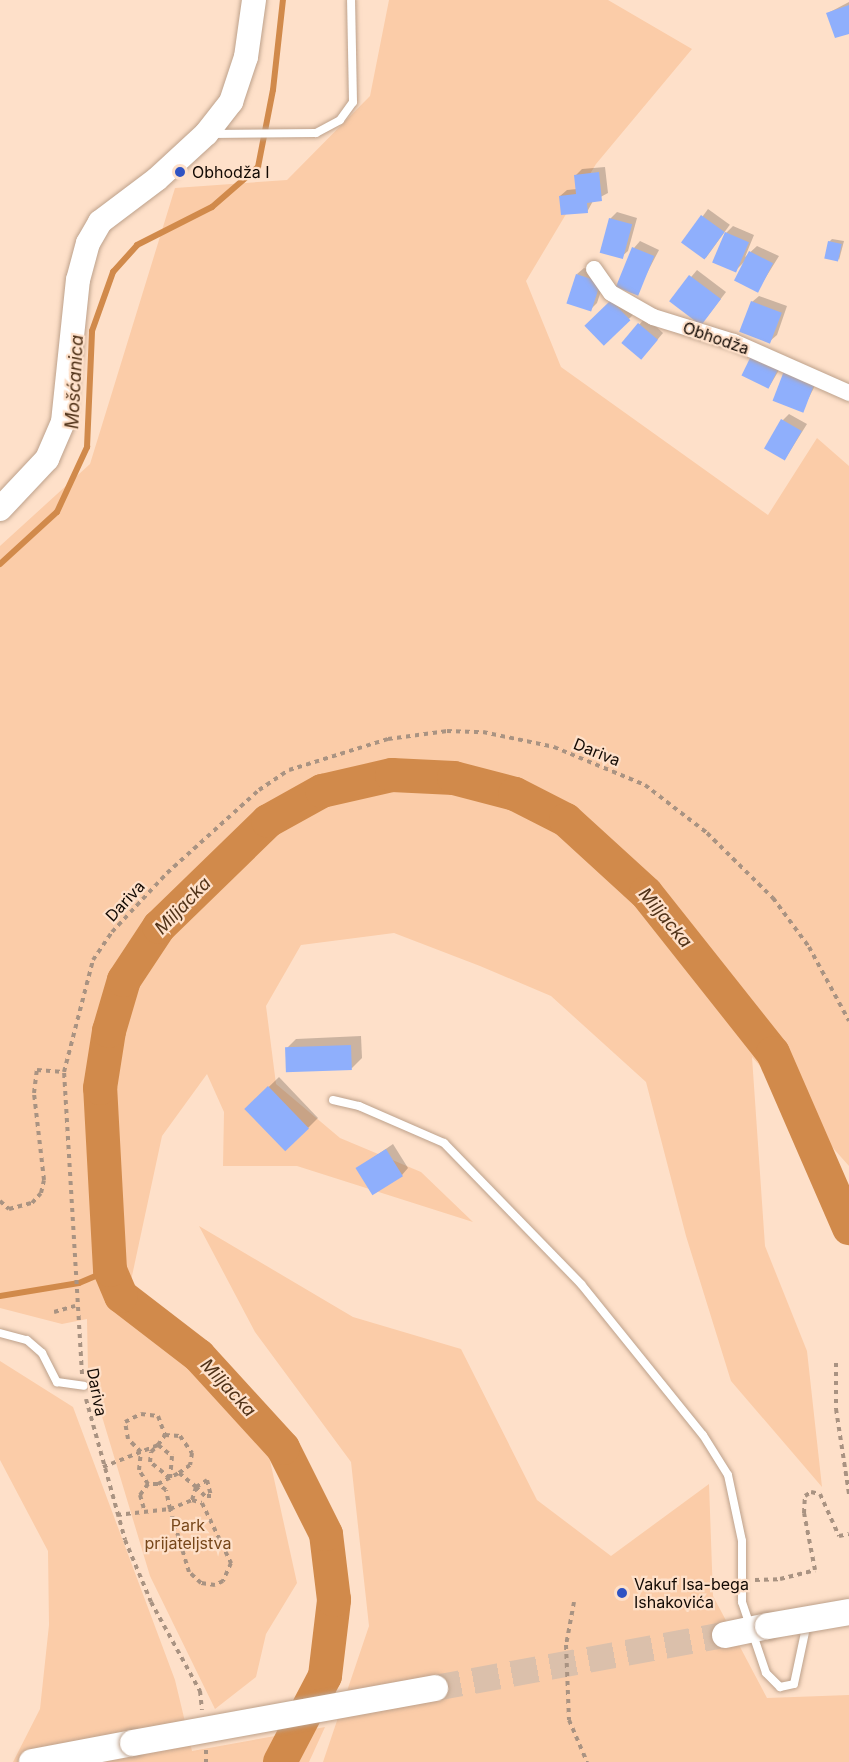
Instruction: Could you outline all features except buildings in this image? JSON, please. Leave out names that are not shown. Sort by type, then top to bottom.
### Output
[{"type":"main road","points":[[0,509],[47,459],[63,422],[78,280],[88,243],[100,222],[157,179],[206,134],[231,102],[246,57],[254,0]]},
{"type":"main road","points":[[725,1635],[849,1610]]},
{"type":"main road","points":[[32,1762],[435,1688]]},
{"type":"street","name":"Obhodža","points":[[594,269],[611,293],[653,317],[734,342],[849,393]]},
{"type":"lane","points":[[206,134],[316,133],[340,120],[353,102],[351,0]]},
{"type":"lane","points":[[333,1100],[359,1107],[444,1143],[581,1284],[702,1435],[728,1475],[742,1541],[740,1580],[742,1602],[760,1628],[766,1673],[780,1687],[794,1684],[801,1663],[801,1640],[810,1612],[841,1605],[849,1610]]},
{"type":"lane","points":[[0,1333],[27,1340],[42,1353],[57,1382],[84,1386]]},
{"type":"path","name":"Dariva","points":[[202,1714],[200,1691],[151,1602],[117,1515],[84,1386],[75,1306],[64,1072],[93,960],[112,932],[167,873],[259,790],[289,770],[388,739],[447,731],[483,732],[554,747],[645,785],[707,833],[773,898],[809,947],[849,1022]]},
{"type":"path","points":[[0,1202],[9,1209],[32,1203],[41,1193],[44,1180],[33,1094],[37,1070],[64,1072]]},
{"type":"path","points":[[54,1312],[75,1306]]},
{"type":"path","points":[[836,1363],[836,1409],[849,1494]]},
{"type":"path","points":[[141,1452],[128,1439],[125,1422],[141,1414],[158,1416],[165,1435]]},
{"type":"path","points":[[165,1435],[152,1452],[150,1462],[170,1478]]},
{"type":"path","points":[[148,1484],[158,1484],[190,1465],[192,1453],[180,1436],[165,1435]]},
{"type":"path","points":[[103,1467],[158,1445]]},
{"type":"path","points":[[158,1445],[172,1456],[170,1478]]},
{"type":"path","points":[[141,1452],[139,1470],[148,1484]]},
{"type":"path","points":[[179,1473],[196,1487],[205,1497],[211,1496],[207,1480],[196,1487],[192,1500]]},
{"type":"path","points":[[144,1509],[140,1495],[148,1484]]},
{"type":"path","points":[[117,1515],[144,1509],[157,1513],[170,1509],[192,1500],[202,1503],[231,1563],[223,1581],[214,1585],[201,1583],[189,1572],[170,1509],[166,1490],[158,1484]]},
{"type":"path","points":[[740,1580],[780,1579],[815,1569],[804,1513],[805,1496],[811,1492],[820,1494],[839,1536],[849,1534]]},
{"type":"path","points":[[573,1602],[567,1645],[569,1720],[586,1762]]},
{"type":"path","points":[[205,1748],[206,1762]]},
{"type":"green space","name":"Park prijateljstva","points":[[389,0],[608,0],[692,49],[596,164],[526,281],[561,367],[768,515],[817,438],[849,466],[849,1166],[752,1057],[765,1246],[807,1351],[822,1487],[731,1381],[686,1236],[646,1082],[551,996],[480,966],[394,933],[301,945],[266,1006],[276,1084],[340,1138],[421,1172],[473,1222],[297,1166],[223,1166],[224,1112],[207,1074],[162,1136],[129,1290],[267,1447],[297,1583],[266,1634],[256,1677],[215,1709],[150,1576],[88,1370],[87,1319],[62,1324],[0,1308],[0,546],[90,464],[175,188],[287,180],[370,96]]},
{"type":"green space","points":[[199,1226],[353,1317],[461,1349],[537,1500],[611,1556],[709,1484],[713,1596],[767,1698],[849,1695],[849,1762],[323,1762],[369,1626],[351,1462],[255,1332]]},
{"type":"green space","points":[[0,1361],[73,1407],[175,1680],[192,1751],[325,1727],[309,1762],[13,1762],[40,1709],[49,1625],[48,1551],[0,1460]]},
{"type":"waterway","name":"Mošćanica","points":[[0,564],[57,512],[87,447],[92,331],[113,272],[137,245],[212,207],[258,167],[273,90],[283,0]]},
{"type":"waterway","name":"Miljacka","points":[[280,1762],[325,1676],[334,1600],[326,1534],[283,1448],[199,1356],[121,1296],[110,1270],[100,1088],[109,1031],[124,980],[159,927],[268,821],[322,791],[392,775],[454,778],[515,794],[566,820],[646,893],[773,1053],[849,1228]]},
{"type":"waterway","name":"Mošćanica","points":[[0,1296],[79,1283],[110,1270]]},
{"type":"tunnel","points":[[435,1688],[725,1635]]},
{"type":"place","name":"Obhodža I","points":[[180,172]]},
{"type":"place","name":"Vakuf Isa-bega Ishakovića","points":[[622,1593]]}]
